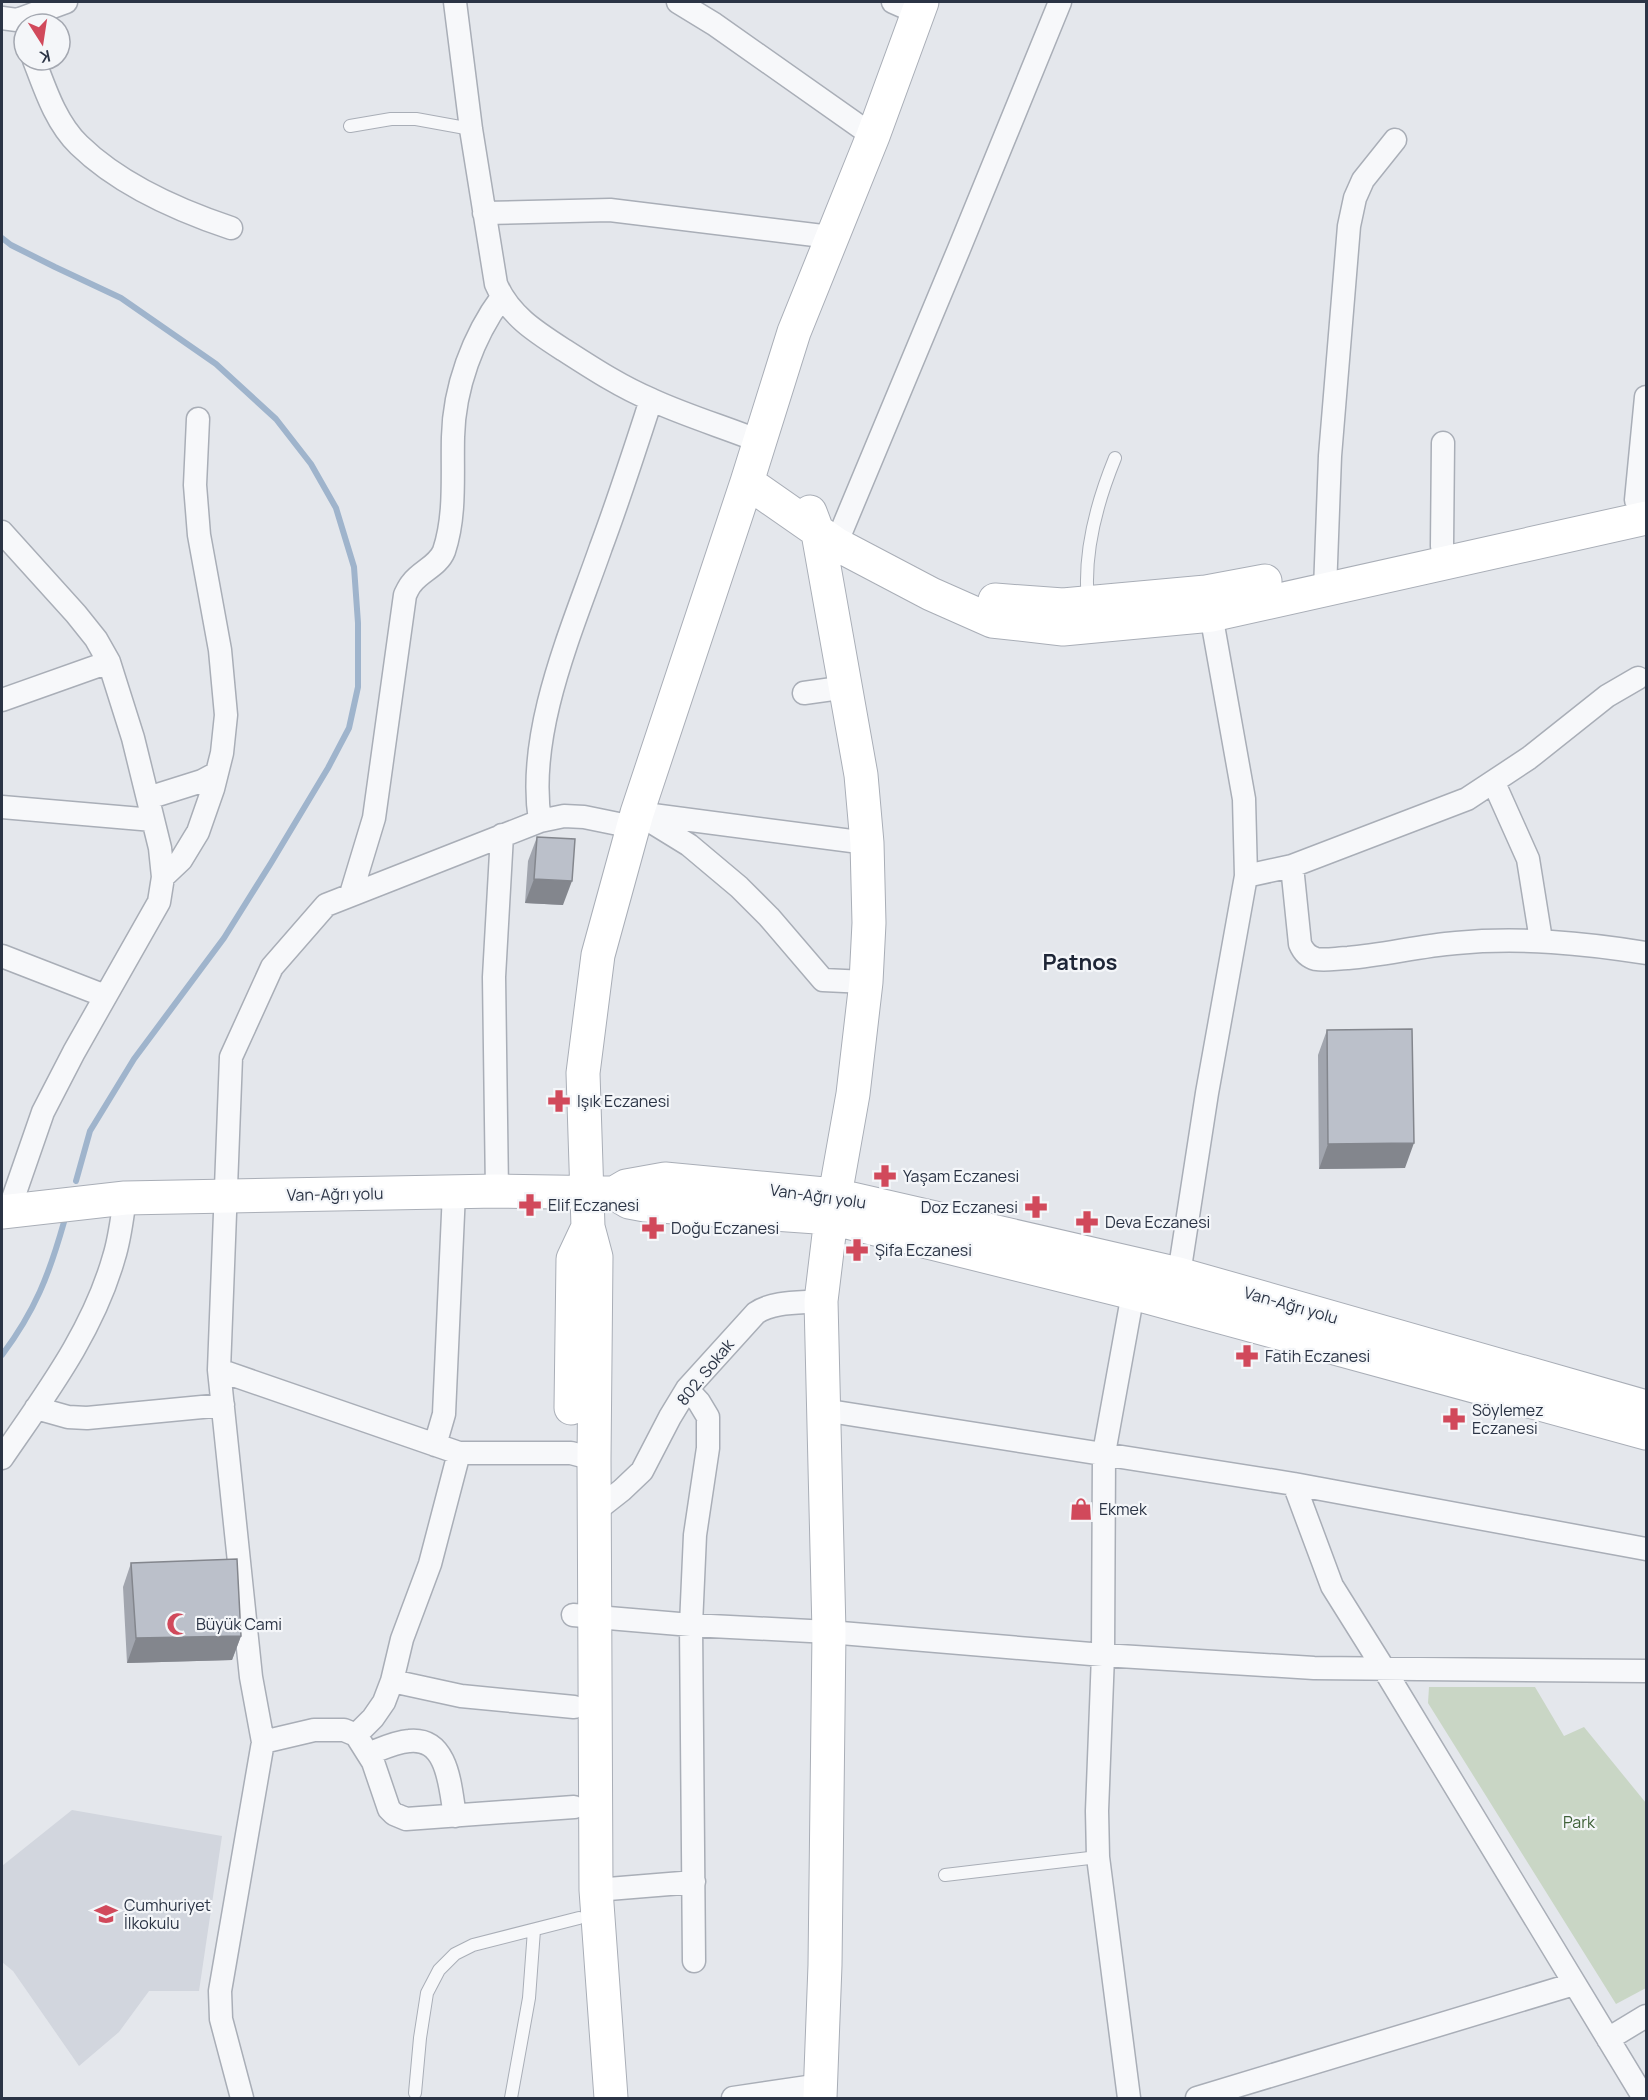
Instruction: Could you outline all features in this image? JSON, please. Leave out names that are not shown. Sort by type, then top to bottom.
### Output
[{"type":"main road","points":[[611,2098],[596,1890],[584,1615],[582,1456],[573,1260],[600,1192],[583,1073],[598,955],[635,820],[794,332],[873,136],[911,5]]},
{"type":"main road","points":[[747,482],[931,594],[992,621],[1063,629],[1209,604],[1644,512]]},
{"type":"main road","points":[[1326,579],[1442,546],[1644,512]]},
{"type":"main road","points":[[827,529],[999,601],[1063,605],[1089,603],[1209,604]]},
{"type":"main road","points":[[820,2092],[825,1965],[829,1632],[821,1301],[833,1207],[853,1094],[866,982],[869,923],[867,843],[861,775],[847,687],[827,529]]},
{"type":"main road","name":"Van-Ağrı yolu","points":[[5,1211],[125,1198],[497,1191],[600,1192],[665,1179],[833,1207],[1176,1289],[1647,1407]]},
{"type":"main road","points":[[833,1207],[1133,1293],[1176,1289],[1647,1433]]},
{"type":"main road","points":[[582,1456],[594,1512],[574,1707],[574,1807],[579,1918],[593,2098]]},
{"type":"street","points":[[43,12],[66,2]]},
{"type":"street","points":[[455,2],[471,129],[496,284],[510,309],[532,330],[589,366],[651,400],[759,441]]},
{"type":"street","points":[[678,2],[714,24],[873,136]]},
{"type":"street","points":[[827,529],[959,249],[1060,2]]},
{"type":"street","points":[[38,72],[55,110],[78,144],[115,172],[165,202],[231,228]]},
{"type":"street","points":[[1326,579],[1330,456],[1349,226],[1355,198],[1363,180],[1395,140]]},
{"type":"street","points":[[484,213],[610,210],[831,237]]},
{"type":"street","points":[[351,894],[374,818],[405,595],[412,582],[442,555],[447,540],[451,512],[455,408],[472,352],[487,316],[502,297]]},
{"type":"street","points":[[1644,512],[1647,397]]},
{"type":"street","points":[[540,821],[537,798],[538,756],[556,679],[651,400]]},
{"type":"street","points":[[163,877],[181,860],[198,832],[222,753],[226,715],[220,650],[199,535],[195,485],[198,419]]},
{"type":"street","points":[[1442,546],[1443,443]]},
{"type":"street","points":[[2,532],[76,614],[96,639],[109,662],[130,727],[151,809],[160,848],[163,877],[159,902],[105,996],[43,1112],[5,1211]]},
{"type":"street","points":[[1176,1289],[1207,1093],[1246,876],[1244,799],[1209,604]]},
{"type":"street","points":[[2,700],[109,662]]},
{"type":"street","points":[[1246,876],[1292,866],[1467,799],[1529,758],[1606,696],[1642,675]]},
{"type":"street","points":[[804,693],[847,687]]},
{"type":"street","points":[[2,807],[151,809],[217,773]]},
{"type":"street","points":[[1494,783],[1528,859],[1541,940]]},
{"type":"street","points":[[242,2098],[221,2019],[220,1991],[263,1742],[251,1677],[219,1370],[231,1057],[272,967],[326,905],[540,821],[564,816],[635,820],[867,843]]},
{"type":"street","points":[[635,820],[689,845],[739,887],[769,917],[823,980],[866,982]]},
{"type":"street","points":[[497,1191],[494,977],[502,835]]},
{"type":"street","points":[[1292,866],[1300,944],[1305,953],[1318,960],[1381,956],[1418,948],[1490,940],[1541,940],[1591,944],[1647,953]]},
{"type":"street","points":[[2,956],[105,996]]},
{"type":"street","points":[[435,1445],[444,1414],[454,1192]]},
{"type":"street","points":[[2,1458],[74,1352],[96,1305],[114,1257],[125,1198]]},
{"type":"street","points":[[1129,2098],[1098,1857],[1097,1811],[1103,1654],[1104,1453],[1133,1293]]},
{"type":"street","name":"802. Sokak","points":[[594,1512],[622,1490],[642,1470],[687,1389],[724,1346],[762,1308],[821,1301]]},
{"type":"street","points":[[219,1370],[459,1453],[582,1456]]},
{"type":"street","points":[[687,1389],[699,1402],[708,1417],[708,1448],[695,1535],[691,1625],[694,1961]]},
{"type":"street","points":[[36,1408],[68,1417],[87,1418],[223,1405]]},
{"type":"street","points":[[823,1410],[1294,1484],[1647,1549]]},
{"type":"street","points":[[362,1744],[373,1718],[384,1702],[392,1681],[402,1639],[430,1564],[459,1453]]},
{"type":"street","points":[[1294,1484],[1332,1586],[1644,2098]]},
{"type":"street","points":[[584,1615],[691,1625],[829,1632],[1314,1668],[1647,1671]]},
{"type":"street","points":[[392,1681],[461,1696],[574,1707]]},
{"type":"street","points":[[263,1742],[314,1730],[344,1730],[362,1744],[381,1782],[386,1803],[394,1814],[413,1819],[574,1807]]},
{"type":"street","points":[[362,1744],[421,1741],[438,1751],[446,1765],[455,1815]]},
{"type":"street","points":[[596,1890],[694,1882]]},
{"type":"street","points":[[1197,2098],[1574,1984]]},
{"type":"street","points":[[1608,2039],[1647,2016]]},
{"type":"street","points":[[733,2098],[820,2092]]},
{"type":"lane","points":[[350,126],[416,119],[471,129]]},
{"type":"lane","points":[[1089,603],[1086,579],[1090,549],[1102,489],[1115,458]]},
{"type":"lane","points":[[945,1875],[1098,1857]]},
{"type":"lane","points":[[415,2093],[427,1993],[440,1970],[455,1954],[472,1945],[579,1918]]},
{"type":"lane","points":[[511,2098],[529,1998],[534,1930]]},
{"type":"shaded area","name":"Cumhuriyet İlkokulu","points":[[72,1810],[222,1836],[199,1991],[149,1991],[119,2032],[79,2066],[13,1971],[2,1962],[2,1866]]},
{"type":"green space","name":"Park","points":[[1429,1687],[1535,1687],[1564,1736],[1584,1727],[1646,1803],[1646,1988],[1616,2004],[1428,1703]]},
{"type":"building","points":[[537,837],[575,839],[572,881],[534,879]]},
{"type":"building","points":[[1412,1029],[1414,1143],[1328,1144],[1327,1030]]},
{"type":"building","name":"Büyük Cami","points":[[237,1559],[241,1636],[136,1638],[131,1563]]},
{"type":"waterway","points":[[2,238],[11,245],[121,298],[216,364],[276,419],[311,464],[336,508],[354,567],[358,623],[358,687],[349,728],[328,768],[224,938],[134,1059],[90,1131],[76,1181]]},
{"type":"waterway","points":[[2,1355],[24,1323],[40,1292],[64,1222]]},
{"type":"place","name":"Işık Eczanesi","points":[[559,1101]]},
{"type":"place","name":"Yaşam Eczanesi","points":[[885,1176]]},
{"type":"place","name":"Elif Eczanesi","points":[[530,1205]]},
{"type":"place","name":"Doz Eczanesi","points":[[1036,1207]]},
{"type":"place","name":"Deva Eczanesi","points":[[1087,1222]]},
{"type":"place","name":"Doğu Eczanesi","points":[[653,1228]]},
{"type":"place","name":"Şifa Eczanesi","points":[[857,1250]]},
{"type":"place","name":"Fatih Eczanesi","points":[[1247,1356]]},
{"type":"place","name":"Söylemez Eczanesi","points":[[1454,1419]]},
{"type":"place","name":"Ekmek","points":[[1081,1509]]},
{"type":"place","name":"Büyük Cami","points":[[178,1624]]},
{"type":"place","name":"Cumhuriyet İlkokulu","points":[[106,1914]]},
{"type":"district","name":"Patnos","points":[[1080,962]]}]
